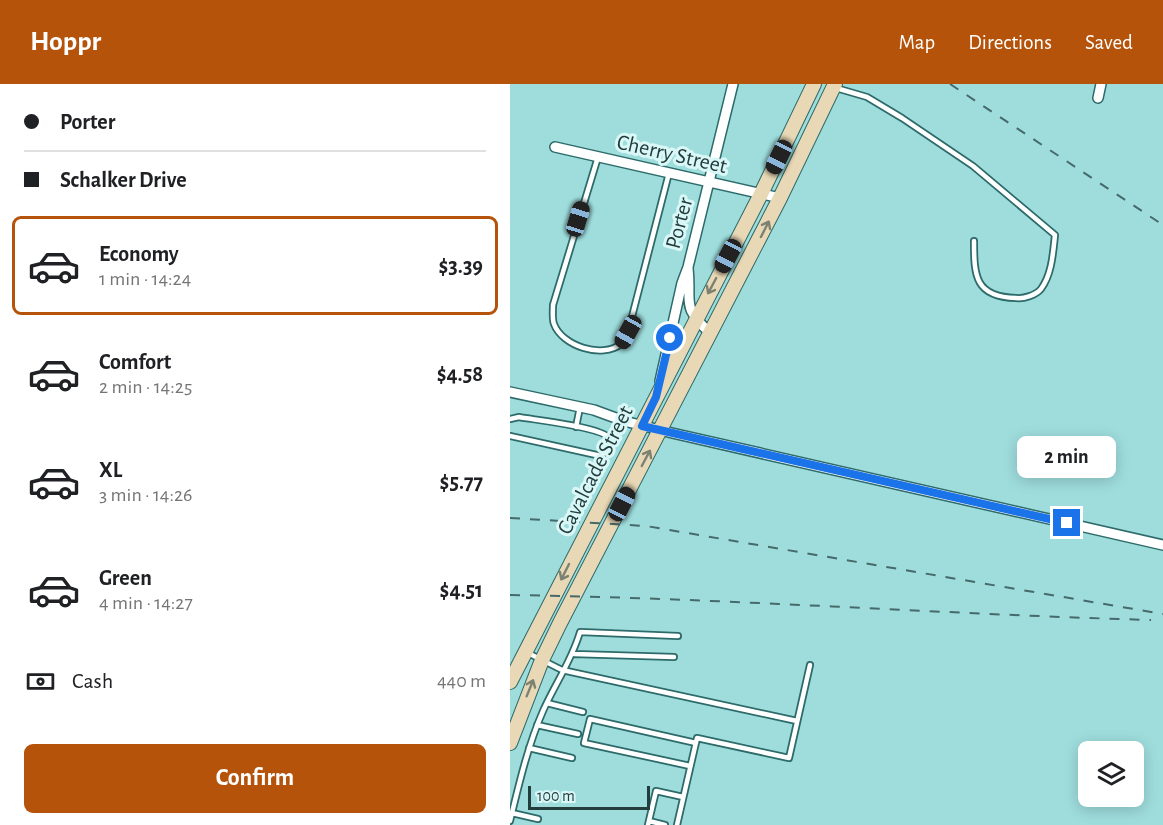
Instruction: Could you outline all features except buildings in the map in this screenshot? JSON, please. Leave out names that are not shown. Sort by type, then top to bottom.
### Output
[{"type":"main road","name":"Cavalcade Street","points":[[510,682],[761,194],[814,84]]},
{"type":"main road","name":"Cavalcade Street","points":[[510,743],[542,660],[711,334],[834,86]]},
{"type":"main road","points":[[578,547],[594,556]]},
{"type":"street","name":"Porter","points":[[656,397],[682,283],[710,182],[733,84]]},
{"type":"street","points":[[1098,98],[1101,84]]},
{"type":"street","name":"Cherry Street","points":[[555,147],[780,198]]},
{"type":"street","name":"Porter","points":[[688,267],[690,285],[687,300],[695,319]]},
{"type":"street","points":[[695,319],[711,334]]},
{"type":"street","points":[[510,392],[580,407],[642,426],[1163,545]]},
{"type":"lane","points":[[834,86],[867,97],[902,118],[973,166],[1055,235],[1050,272],[1040,291],[1023,299],[996,298],[985,289],[976,275],[974,241]]},
{"type":"lane","points":[[598,157],[553,305],[553,323],[560,335],[572,343],[587,348],[612,349],[622,344],[628,332],[669,173]]},
{"type":"lane","points":[[576,427],[580,407]]},
{"type":"lane","points":[[510,419],[519,417],[608,435],[604,454],[510,436]]},
{"type":"lane","points":[[510,821],[537,725],[562,670],[574,654],[580,632],[678,636]]},
{"type":"lane","points":[[524,651],[562,670],[797,721]]},
{"type":"lane","points":[[574,654],[674,657]]},
{"type":"lane","points":[[677,825],[697,738],[789,758],[810,665]]},
{"type":"lane","points":[[547,703],[583,712]]},
{"type":"lane","points":[[690,766],[584,743],[590,719],[696,743]]},
{"type":"lane","points":[[537,725],[578,734]]},
{"type":"lane","points":[[529,748],[572,758]]},
{"type":"lane","points":[[665,825],[649,823],[656,791],[683,797]]},
{"type":"lane","points":[[512,813],[538,819]]},
{"type":"railway","points":[[950,84],[1163,225]]},
{"type":"railway","points":[[510,518],[646,526],[1163,614]]},
{"type":"railway","points":[[510,595],[670,599],[1151,620]]},
{"type":"route","points":[[670,338],[656,397],[642,426],[1067,523]]}]
